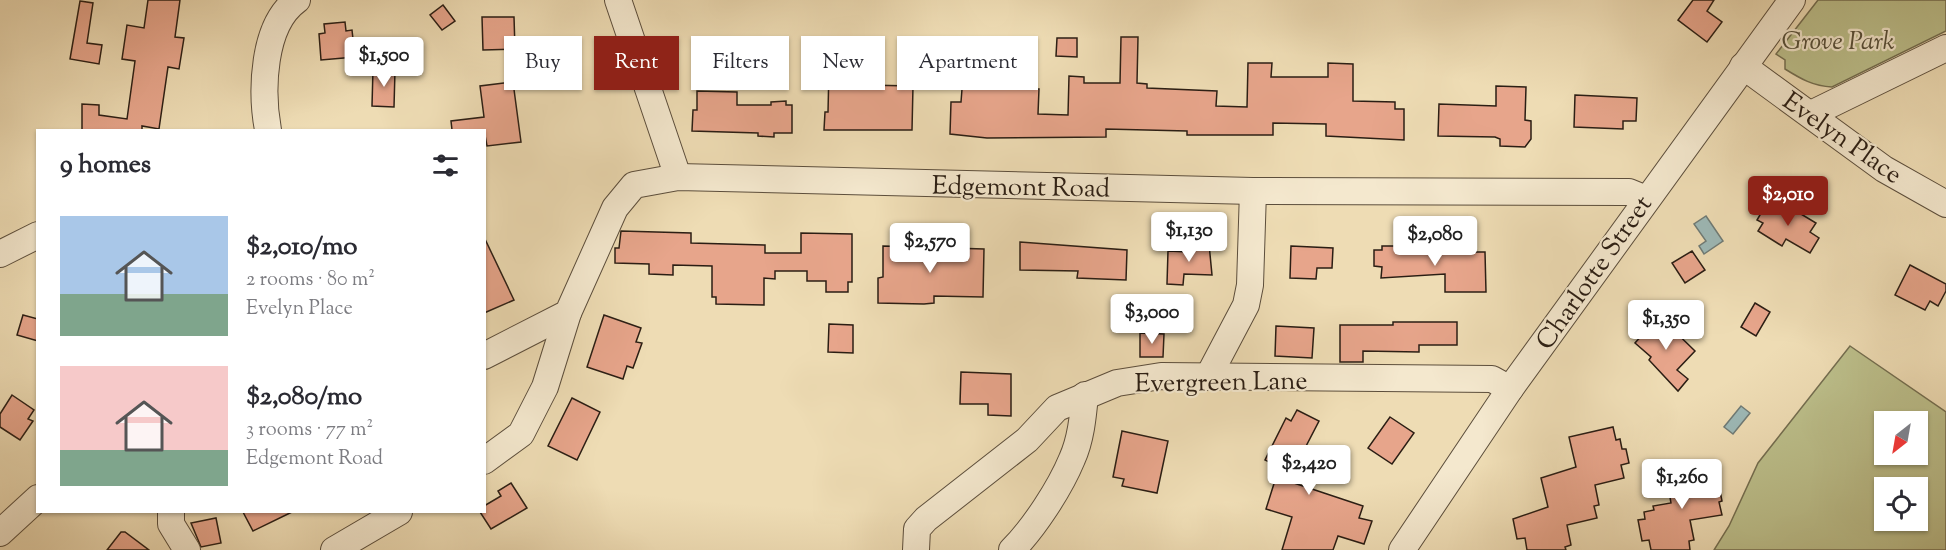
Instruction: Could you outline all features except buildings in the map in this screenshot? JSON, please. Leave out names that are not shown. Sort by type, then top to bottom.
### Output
[{"type":"street","points":[[268,129],[267,49],[281,20],[297,0]]},
{"type":"street","points":[[618,0],[678,177]]},
{"type":"street","name":"Charlotte Street","points":[[1402,550],[1510,389],[1792,0]]},
{"type":"street","points":[[1811,114],[1946,48]]},
{"type":"street","name":"Evelyn Place","points":[[1743,66],[1884,169],[1946,204]]},
{"type":"street","name":"Edgemont Road","points":[[486,459],[521,434],[545,387],[568,313],[615,208],[634,185],[678,177],[1253,191],[1629,192],[1646,199]]},
{"type":"street","points":[[1208,377],[1246,305],[1250,285],[1253,191]]},
{"type":"street","points":[[0,254],[36,236]]},
{"type":"street","points":[[486,355],[568,313]]},
{"type":"street","name":"Evergreen Lane","points":[[916,550],[917,529],[926,519],[1027,440],[1057,408],[1117,383],[1161,376],[1492,380],[1510,389]]},
{"type":"street","points":[[1012,550],[1043,509],[1072,459],[1081,428],[1085,395]]},
{"type":"street","points":[[0,533],[36,500]]},
{"type":"street","points":[[171,513],[171,524],[187,550]]},
{"type":"street","points":[[334,550],[397,513]]},
{"type":"green space","name":"Grove Park","points":[[1818,0],[1946,0],[1946,31],[1832,87],[1813,84],[1785,69],[1785,60],[1776,54]]},
{"type":"green space","points":[[1850,346],[1946,412],[1946,550],[1714,550],[1729,526],[1758,463]]},
{"type":"water","points":[[1706,216],[1723,241],[1704,254],[1699,246],[1706,241],[1694,224]]},
{"type":"water","points":[[1741,406],[1750,413],[1733,434],[1724,427]]}]
